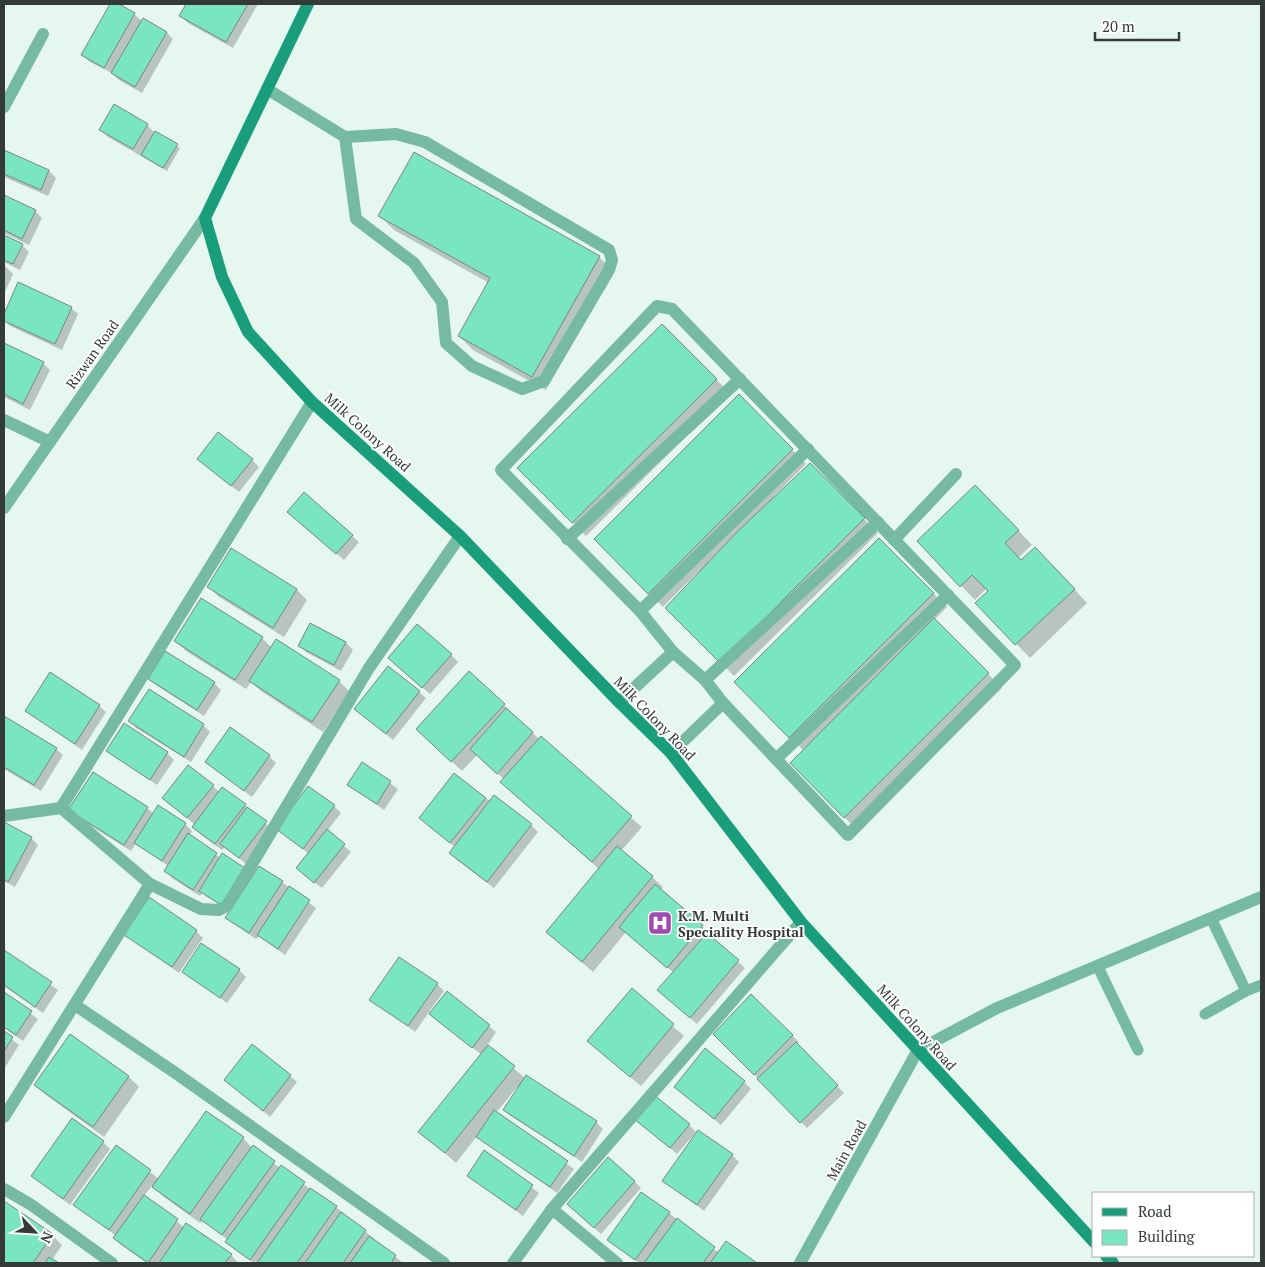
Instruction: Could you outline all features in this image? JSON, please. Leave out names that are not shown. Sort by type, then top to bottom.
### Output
[{"type":"main road","points":[[205,218],[308,4]]},
{"type":"main road","name":"Milk Colony Road","points":[[205,218],[222,277],[248,332],[312,402],[460,536],[619,702],[671,753],[800,922],[1092,1240]]},
{"type":"street","points":[[4,108],[43,34]]},
{"type":"street","points":[[267,89],[345,137],[396,134],[425,142],[609,250],[612,260],[609,270],[544,381],[522,389],[472,366],[446,344],[442,302],[414,263],[356,219],[345,137]]},
{"type":"street","name":"Rizwan Road","points":[[4,508],[205,218]]},
{"type":"street","points":[[657,306],[672,309],[740,379],[1014,665],[848,835],[723,704],[705,680],[674,652],[640,611],[567,539],[502,470],[657,306]]},
{"type":"street","points":[[567,539],[740,379]]},
{"type":"street","points":[[61,808],[312,402]]},
{"type":"street","points":[[4,420],[50,442]]},
{"type":"street","points":[[640,611],[808,449]]},
{"type":"street","points":[[894,540],[956,474]]},
{"type":"street","points":[[705,680],[878,522]]},
{"type":"street","points":[[4,816],[61,808],[150,884],[201,909],[219,910],[227,906],[369,668],[460,536]]},
{"type":"street","points":[[776,759],[948,595]]},
{"type":"street","points":[[619,702],[674,652]]},
{"type":"street","points":[[671,753],[723,704]]},
{"type":"street","points":[[4,1117],[150,884]]},
{"type":"street","points":[[918,1050],[997,1008],[1261,897]]},
{"type":"street","points":[[513,1263],[552,1209],[800,922]]},
{"type":"street","points":[[75,1006],[185,1080],[444,1263]]},
{"type":"street","name":"Main Road","points":[[800,1263],[918,1050]]},
{"type":"street","points":[[4,1188],[37,1209],[112,1263]]},
{"type":"street","points":[[552,1209],[617,1263]]},
{"type":"lane","points":[[1211,918],[1246,991]]},
{"type":"lane","points":[[1098,967],[1138,1050]]},
{"type":"lane","points":[[1205,1014],[1246,991],[1261,985]]},
{"type":"building","points":[[110,4],[119,4],[135,13],[104,68],[81,55]]},
{"type":"building","points":[[186,4],[248,4],[226,42],[179,16]]},
{"type":"building","points":[[143,18],[167,32],[135,87],[111,73]]},
{"type":"building","points":[[114,104],[148,124],[133,149],[99,130]]},
{"type":"building","points":[[155,131],[178,144],[163,168],[141,155]]},
{"type":"building","points":[[4,150],[49,170],[41,190],[4,174]]},
{"type":"building","points":[[414,152],[600,256],[532,377],[458,336],[490,278],[378,216]]},
{"type":"building","points":[[4,195],[36,210],[22,239],[4,230]]},
{"type":"building","points":[[4,235],[23,244],[13,264],[4,260]]},
{"type":"building","points":[[18,282],[72,307],[55,344],[4,321],[4,314]]},
{"type":"building","points":[[662,324],[717,379],[572,523],[517,468]]},
{"type":"building","points":[[4,343],[44,362],[23,404],[4,394]]},
{"type":"building","points":[[739,394],[793,449],[648,594],[594,539]]},
{"type":"building","points":[[218,432],[253,459],[231,486],[197,459]]},
{"type":"building","points":[[810,463],[865,518],[720,663],[665,608],[737,532]]},
{"type":"building","points":[[975,485],[1019,530],[1005,543],[1021,560],[1035,547],[1075,589],[1015,645],[975,603],[988,591],[972,575],[960,587],[917,541]]},
{"type":"building","points":[[304,492],[353,535],[336,554],[287,512]]},
{"type":"building","points":[[879,538],[934,593],[789,738],[734,682]]},
{"type":"building","points":[[231,548],[297,589],[273,628],[207,587]]},
{"type":"building","points":[[201,598],[263,637],[235,680],[174,641]]},
{"type":"building","points":[[934,618],[989,673],[844,818],[790,763]]},
{"type":"building","points":[[310,623],[346,642],[334,665],[298,646]]},
{"type":"building","points":[[417,624],[452,654],[422,688],[388,658]]},
{"type":"building","points":[[276,639],[340,680],[312,722],[249,681]]},
{"type":"building","points":[[165,651],[215,682],[197,710],[148,679]]},
{"type":"building","points":[[388,666],[420,691],[386,734],[354,709]]},
{"type":"building","points":[[469,671],[505,704],[451,762],[416,729]]},
{"type":"building","points":[[50,672],[100,705],[75,744],[25,711]]},
{"type":"building","points":[[149,689],[204,724],[184,757],[128,721]]},
{"type":"building","points":[[506,708],[533,732],[497,774],[470,749]]},
{"type":"building","points":[[4,716],[57,748],[34,785],[4,767]]},
{"type":"building","points":[[124,723],[168,752],[150,780],[106,751]]},
{"type":"building","points":[[230,727],[270,755],[244,791],[205,762]]},
{"type":"building","points":[[541,736],[632,816],[592,862],[500,782]]},
{"type":"building","points":[[362,762],[391,781],[377,804],[347,785]]},
{"type":"building","points":[[188,765],[214,785],[187,818],[162,798]]},
{"type":"building","points":[[93,772],[148,807],[124,845],[68,810]]},
{"type":"building","points":[[454,773],[486,798],[450,843],[419,818]]},
{"type":"building","points":[[308,786],[335,805],[303,849],[276,829]]},
{"type":"building","points":[[222,787],[246,804],[215,844],[192,827]]},
{"type":"building","points":[[494,795],[532,824],[487,882],[449,853]]},
{"type":"building","points":[[158,805],[186,823],[162,861],[134,843]]},
{"type":"building","points":[[247,807],[267,821],[239,858],[220,844]]},
{"type":"building","points":[[4,822],[32,837],[8,882],[4,879]]},
{"type":"building","points":[[327,829],[345,844],[314,883],[296,868]]},
{"type":"building","points":[[188,833],[217,853],[193,890],[164,871]]},
{"type":"building","points":[[617,846],[653,876],[582,962],[546,932]]},
{"type":"building","points":[[222,853],[245,868],[221,905],[199,891]]},
{"type":"building","points":[[259,866],[283,881],[249,933],[225,918]]},
{"type":"building","points":[[655,884],[703,925],[667,968],[619,927]]},
{"type":"building","points":[[289,886],[310,900],[278,949],[257,935]]},
{"type":"building","points":[[149,897],[197,930],[172,967],[124,935]]},
{"type":"building","points":[[707,933],[739,960],[690,1018],[657,990]]},
{"type":"building","points":[[201,943],[240,969],[220,998],[182,972]]},
{"type":"building","points":[[4,950],[52,982],[35,1007],[4,985]]},
{"type":"building","points":[[399,957],[438,983],[408,1026],[369,1000]]},
{"type":"building","points":[[632,988],[674,1024],[630,1077],[587,1041]]},
{"type":"building","points":[[447,991],[490,1025],[472,1048],[429,1014]]},
{"type":"building","points":[[4,992],[32,1011],[16,1035],[4,1027]]},
{"type":"building","points":[[751,994],[793,1035],[754,1075],[713,1034]]},
{"type":"building","points":[[4,1031],[13,1037],[4,1051]]},
{"type":"building","points":[[70,1034],[129,1076],[93,1127],[34,1085]]},
{"type":"building","points":[[796,1042],[838,1085],[800,1123],[757,1079]]},
{"type":"building","points":[[252,1044],[291,1075],[263,1111],[224,1080]]},
{"type":"building","points":[[488,1045],[515,1066],[445,1153],[418,1132]]},
{"type":"building","points":[[705,1048],[745,1081],[714,1119],[674,1087]]},
{"type":"building","points":[[526,1075],[597,1121],[574,1156],[503,1110]]},
{"type":"building","points":[[654,1095],[690,1124],[670,1148],[634,1119]]},
{"type":"building","points":[[494,1110],[568,1161],[550,1187],[476,1137]]},
{"type":"building","points":[[206,1111],[244,1137],[190,1214],[152,1187]]},
{"type":"building","points":[[72,1118],[104,1141],[63,1199],[31,1176]]},
{"type":"building","points":[[698,1130],[733,1154],[697,1205],[662,1181]]},
{"type":"building","points":[[116,1145],[151,1170],[109,1230],[73,1205]]},
{"type":"building","points":[[253,1145],[275,1161],[222,1235],[200,1219]]},
{"type":"building","points":[[484,1150],[533,1185],[516,1210],[467,1176]]},
{"type":"building","points":[[608,1157],[635,1181],[594,1228],[567,1204]]},
{"type":"building","points":[[281,1165],[305,1182],[250,1260],[225,1242]]},
{"type":"building","points":[[310,1188],[337,1206],[297,1263],[257,1263]]},
{"type":"building","points":[[641,1192],[670,1212],[635,1260],[607,1240]]},
{"type":"building","points":[[144,1195],[178,1219],[148,1263],[113,1238]]},
{"type":"building","points":[[4,1201],[53,1234],[33,1263],[4,1263]]},
{"type":"building","points":[[341,1212],[366,1230],[343,1263],[305,1263]]},
{"type":"building","points":[[677,1218],[715,1247],[703,1263],[644,1263]]},
{"type":"building","points":[[186,1223],[232,1254],[225,1263],[159,1263]]},
{"type":"building","points":[[369,1236],[396,1255],[391,1263],[350,1263]]},
{"type":"building","points":[[726,1241],[757,1263],[710,1263]]},
{"type":"building","points":[[49,1257],[59,1263],[45,1263]]},
{"type":"place","name":"K.M. Multi Speciality Hospital","points":[[660,923]]}]
